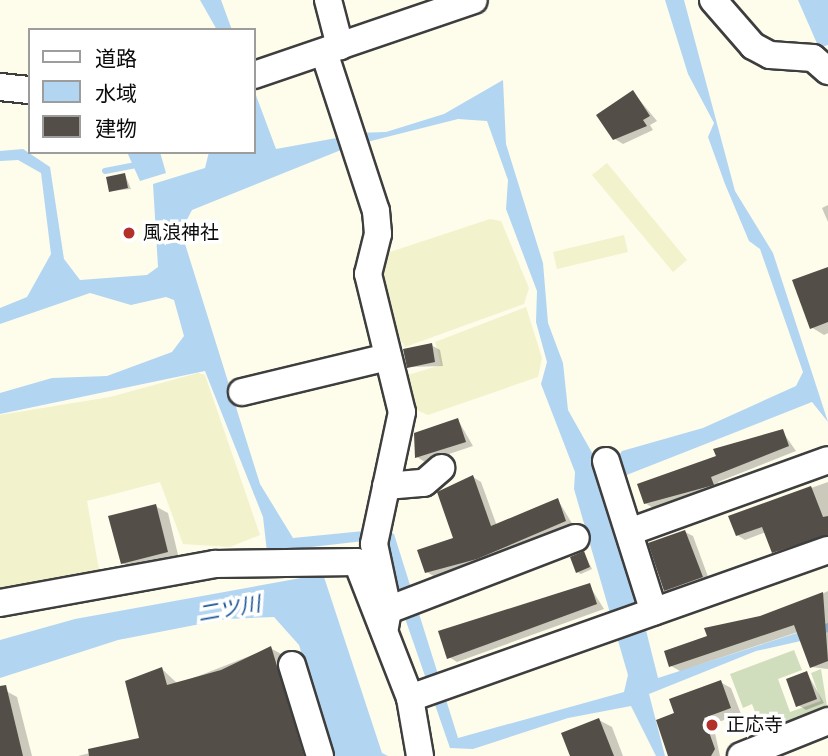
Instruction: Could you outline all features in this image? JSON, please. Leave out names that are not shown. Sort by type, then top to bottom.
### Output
[{"type":"street","points":[[328,0],[332,49],[352,141],[376,211],[378,234],[368,274],[402,412],[375,537],[426,690],[420,756]]},
{"type":"street","points":[[256,74],[474,0]]},
{"type":"street","points":[[713,0],[753,46],[769,55],[813,58],[828,71]]},
{"type":"street","points":[[0,87],[28,90]]},
{"type":"street","points":[[242,392],[388,357]]},
{"type":"street","points":[[632,531],[828,460]]},
{"type":"street","points":[[386,486],[424,483],[441,468]]},
{"type":"street","points":[[610,470],[632,531],[649,614]]},
{"type":"street","points":[[399,610],[576,538]]},
{"type":"street","points":[[426,690],[828,550]]},
{"type":"street","points":[[0,603],[215,564],[357,562],[399,610]]},
{"type":"street","points":[[292,665],[320,756]]},
{"type":"street","points":[[741,756],[828,722]]},
{"type":"green space","points":[[607,163],[687,260],[673,272],[592,175]]},
{"type":"green space","points":[[490,219],[501,221],[529,288],[524,304],[405,347],[399,337],[388,338],[378,256]]},
{"type":"green space","points":[[624,235],[628,252],[557,269],[553,252]]},
{"type":"green space","points":[[526,307],[542,358],[538,377],[428,415],[408,406],[398,378],[441,365],[435,342]]},
{"type":"green space","points":[[198,373],[205,375],[260,535],[230,547],[183,544],[160,482],[87,501],[99,570],[0,595],[0,415],[110,397]]},
{"type":"green space","points":[[794,650],[802,670],[778,679],[790,712],[821,701],[811,673],[821,669],[828,712],[756,740],[752,729],[760,725],[752,704],[743,708],[730,674]]},
{"type":"water","points":[[200,0],[221,0],[231,28],[216,28]]},
{"type":"water","points":[[665,0],[684,0],[735,191],[773,253],[828,422],[812,402],[624,476],[615,461],[622,451],[703,428],[796,386],[803,372],[760,249],[749,241],[725,184],[708,137],[714,123],[688,74]]},
{"type":"water","points":[[798,0],[828,0],[828,45],[819,48]]},
{"type":"water","points":[[503,80],[506,144],[543,263],[548,323],[563,363],[568,410],[609,483],[658,678],[828,623],[828,632],[814,638],[756,651],[649,694],[665,756],[656,756],[631,706],[568,718],[473,749],[450,748],[382,552],[387,531],[394,534],[458,738],[624,692],[628,675],[574,489],[575,472],[541,384],[547,362],[536,322],[537,291],[506,209],[508,180],[487,121],[458,119],[359,144],[355,133],[386,132],[444,114]]},
{"type":"water","points":[[256,95],[276,149],[342,137],[346,148],[192,210],[181,231],[260,484],[293,538],[364,531],[364,541],[267,552],[263,517],[205,371],[0,414],[0,393],[52,378],[107,376],[172,352],[184,336],[174,300],[166,297],[131,305],[90,293],[0,324],[0,308],[27,297],[51,254],[41,173],[18,160],[0,161],[0,151],[23,149],[50,167],[64,259],[80,280],[147,275],[158,267],[153,184],[205,168],[208,154],[256,154]]},
{"type":"water","points":[[128,154],[161,154],[166,173],[140,181]]},
{"type":"water","name":"二ツ川","points":[[323,574],[382,753],[388,756],[333,756],[299,645],[274,617],[226,619],[118,640],[0,678],[0,640],[75,619]]},
{"type":"building","points":[[633,90],[650,116],[643,120],[647,126],[613,140],[596,115]]},
{"type":"building","points":[[125,173],[128,188],[109,192],[106,177]]},
{"type":"building","points":[[828,267],[828,322],[810,329],[792,280]]},
{"type":"building","points":[[432,343],[435,362],[407,368],[403,349]]},
{"type":"building","points":[[458,418],[466,442],[415,458],[414,433]]},
{"type":"building","points":[[783,429],[789,446],[711,477],[714,485],[644,504],[637,484],[716,456],[713,449]]},
{"type":"building","points":[[473,475],[491,526],[558,498],[566,521],[477,559],[425,573],[417,550],[453,538],[437,492]]},
{"type":"building","points":[[811,486],[823,517],[828,516],[828,535],[772,553],[762,527],[736,536],[728,516]]},
{"type":"building","points":[[156,504],[168,552],[121,564],[108,516]]},
{"type":"building","points":[[685,530],[703,577],[664,591],[648,543]]},
{"type":"building","points":[[584,551],[590,567],[576,573],[570,557]]},
{"type":"building","points":[[590,583],[597,604],[447,659],[438,631]]},
{"type":"building","points":[[823,592],[828,661],[810,668],[794,625],[669,667],[664,651],[707,636],[704,628],[760,616]]},
{"type":"building","points":[[271,646],[304,756],[89,756],[88,749],[139,738],[125,681],[162,667],[167,685],[221,670]]},
{"type":"building","points":[[807,671],[817,699],[796,707],[786,679]]},
{"type":"building","points":[[721,680],[731,708],[704,718],[715,749],[711,756],[668,756],[656,720],[674,713],[669,699]]},
{"type":"building","points":[[6,685],[23,756],[0,756],[0,686]]},
{"type":"building","points":[[599,718],[614,756],[570,756],[561,733]]},
{"type":"waterway","points":[[105,171],[141,164]]},
{"type":"place","name":"風浪神社","points":[[129,233]]},
{"type":"place","name":"正応寺","points":[[712,725]]}]
